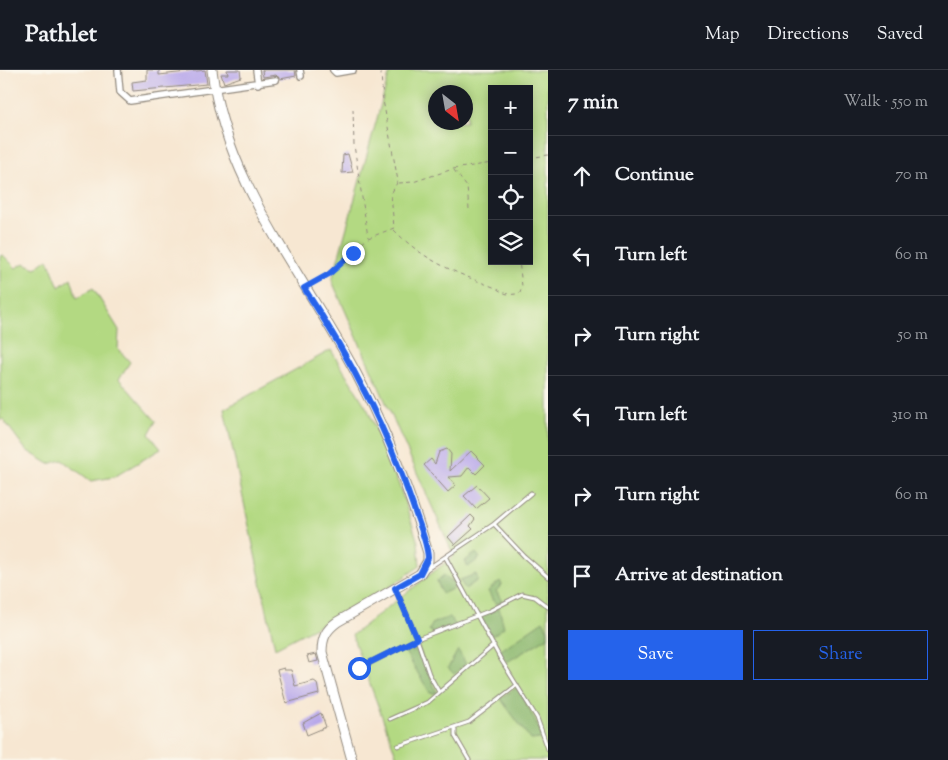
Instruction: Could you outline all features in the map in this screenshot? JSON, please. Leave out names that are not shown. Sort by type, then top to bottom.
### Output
[{"type":"street","points":[[118,70],[120,92],[130,101],[276,80]]},
{"type":"street","points":[[212,70],[215,89],[233,146],[258,206],[304,288],[356,374],[377,417],[408,491],[428,553],[428,561],[420,574],[337,622],[329,628],[322,641],[322,652],[352,760]]},
{"type":"street","points":[[256,70],[258,84]]},
{"type":"street","points":[[333,70],[336,73],[353,70]]},
{"type":"lane","points":[[420,574],[494,524],[531,493]]},
{"type":"lane","points":[[494,524],[524,556],[548,577]]},
{"type":"lane","points":[[446,558],[542,728],[548,749]]},
{"type":"lane","points":[[395,588],[417,639],[429,674],[439,692]]},
{"type":"lane","points":[[359,668],[417,639],[478,615],[525,593],[535,597],[548,607]]},
{"type":"lane","points":[[390,720],[420,708],[494,645]]},
{"type":"lane","points":[[398,746],[455,728],[478,716],[517,685]]},
{"type":"lane","points":[[455,728],[455,736],[469,760]]},
{"type":"path","points":[[379,70],[398,183],[391,194],[394,229],[413,249],[435,262],[496,288],[503,294],[514,295],[520,293],[522,286],[519,265]]},
{"type":"path","points":[[353,109],[354,145],[368,238]]},
{"type":"path","points":[[533,157],[548,155]]},
{"type":"path","points":[[398,183],[413,182],[453,169],[488,164]]},
{"type":"path","points":[[453,169],[467,187],[469,209]]},
{"type":"path","points":[[304,288],[329,274],[368,238],[394,229]]},
{"type":"green space","points":[[390,70],[548,70],[548,760],[398,760],[352,635],[454,556],[332,281],[391,73]]},
{"type":"green space","points":[[3,255],[16,268],[24,263],[36,268],[48,259],[59,287],[71,278],[77,298],[93,288],[119,330],[118,349],[130,362],[119,379],[156,421],[149,434],[161,449],[114,477],[91,481],[62,460],[49,464],[26,450],[3,419],[0,420],[0,256]]},
{"type":"green space","points":[[331,350],[368,410],[399,485],[418,542],[420,566],[381,593],[275,648],[224,409]]},
{"type":"green space","points":[[476,553],[480,558],[468,567],[465,561]]},
{"type":"green space","points":[[476,574],[478,580],[465,589],[460,580]]},
{"type":"green space","points":[[444,575],[450,581],[454,580],[456,587],[442,594],[437,581]]},
{"type":"green space","points":[[500,581],[502,585],[496,591],[502,601],[498,604],[493,601],[488,591]]},
{"type":"green space","points":[[499,608],[504,627],[492,636],[480,617]]},
{"type":"green space","points":[[450,617],[456,626],[436,636],[429,630],[433,623]]},
{"type":"green space","points":[[543,621],[548,630],[548,637],[507,662],[498,652]]},
{"type":"green space","points":[[409,649],[413,652],[419,649],[437,693],[430,693],[405,652]]},
{"type":"green space","points":[[458,650],[466,664],[454,674],[448,668]]},
{"type":"green space","points":[[518,687],[542,735],[540,739],[531,740],[500,698]]},
{"type":"building","points":[[147,70],[159,70],[159,75],[205,70],[207,84],[133,91],[132,82],[147,80]]},
{"type":"building","points":[[227,70],[240,70],[241,77],[224,83],[221,74],[228,74]]},
{"type":"building","points":[[262,70],[295,70],[296,76],[280,79],[276,75],[263,77]]},
{"type":"building","points":[[348,154],[353,172],[342,173],[343,155]]},
{"type":"building","points":[[447,449],[451,454],[450,471],[471,451],[485,465],[476,474],[469,467],[462,476],[449,477],[456,485],[448,492],[424,465],[431,459],[435,464],[439,452]]},
{"type":"building","points":[[477,485],[489,498],[476,509],[464,496]]},
{"type":"building","points":[[471,515],[475,519],[470,526],[473,529],[455,545],[448,537]]},
{"type":"building","points":[[316,654],[318,661],[309,663],[307,656]]},
{"type":"building","points":[[284,668],[284,670],[291,670],[295,686],[314,681],[317,683],[319,694],[286,703],[277,670]]},
{"type":"building","points":[[321,713],[326,727],[307,735],[303,723]]},
{"type":"route","points":[[353,253],[329,274],[304,288],[356,374],[377,417],[408,491],[428,553],[428,561],[420,574],[395,588],[417,639],[359,668]]}]
